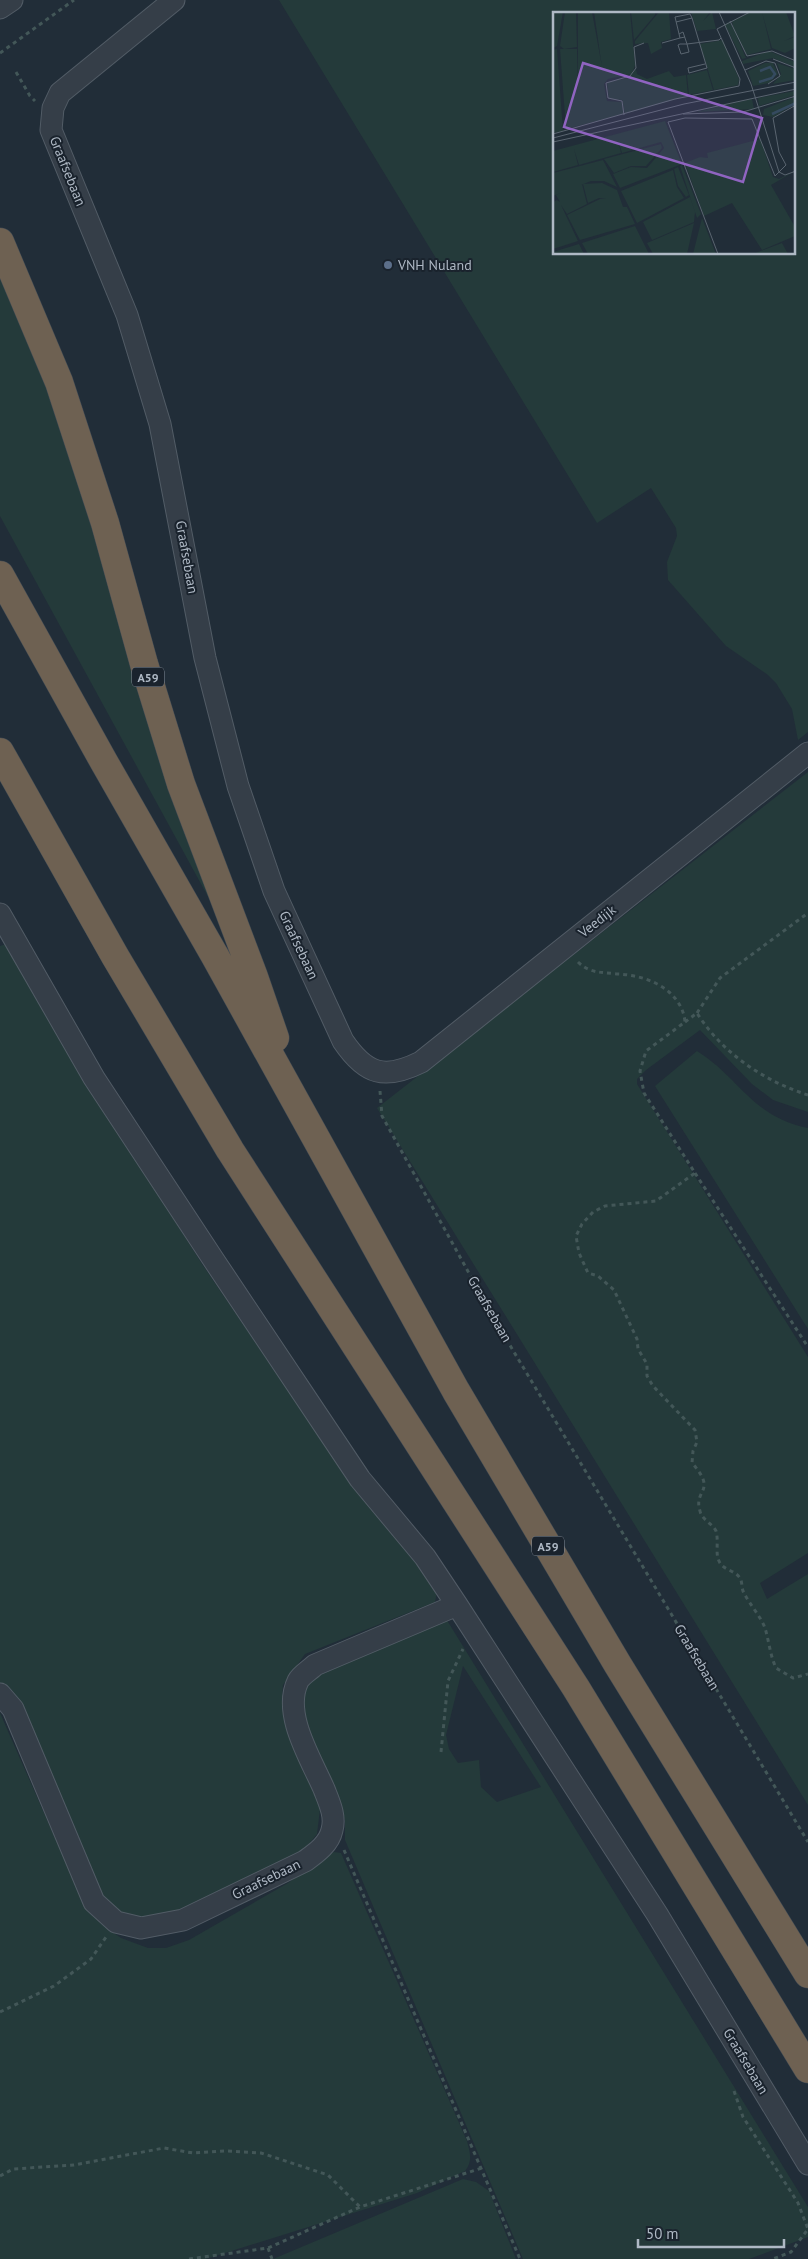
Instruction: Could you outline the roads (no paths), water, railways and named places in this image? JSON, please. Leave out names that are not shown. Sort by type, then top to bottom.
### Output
[{"type":"highway","name":"A59","points":[[0,242],[59,382],[105,523],[144,664],[181,784],[254,977],[300,1110]]},
{"type":"highway","name":"A59","points":[[0,575],[215,956],[456,1391],[618,1665],[808,1974]]},
{"type":"highway","points":[[0,752],[115,956],[230,1150],[576,1688],[808,2069]]},
{"type":"street","points":[[0,8],[12,0]]},
{"type":"street","name":"Graafsebaan","points":[[174,0],[60,93],[53,108],[51,130],[127,315],[160,424],[205,658],[238,786],[274,891],[343,1041],[364,1067],[378,1072]]},
{"type":"street","name":"Veedijk","points":[[378,1072],[391,1073],[406,1070],[421,1062],[808,753]]},
{"type":"street","name":"Graafsebaan","points":[[0,914],[94,1078],[360,1479],[425,1557],[457,1605],[657,1914],[808,2164]]},
{"type":"street","name":"Graafsebaan","points":[[0,1694],[13,1709],[94,1902],[116,1922],[141,1928],[183,1920],[305,1861],[328,1841],[333,1830],[331,1805],[294,1720],[293,1700],[299,1680],[314,1665],[457,1605]]},
{"type":"place","name":"VNH Nuland","points":[[388,265]]}]
